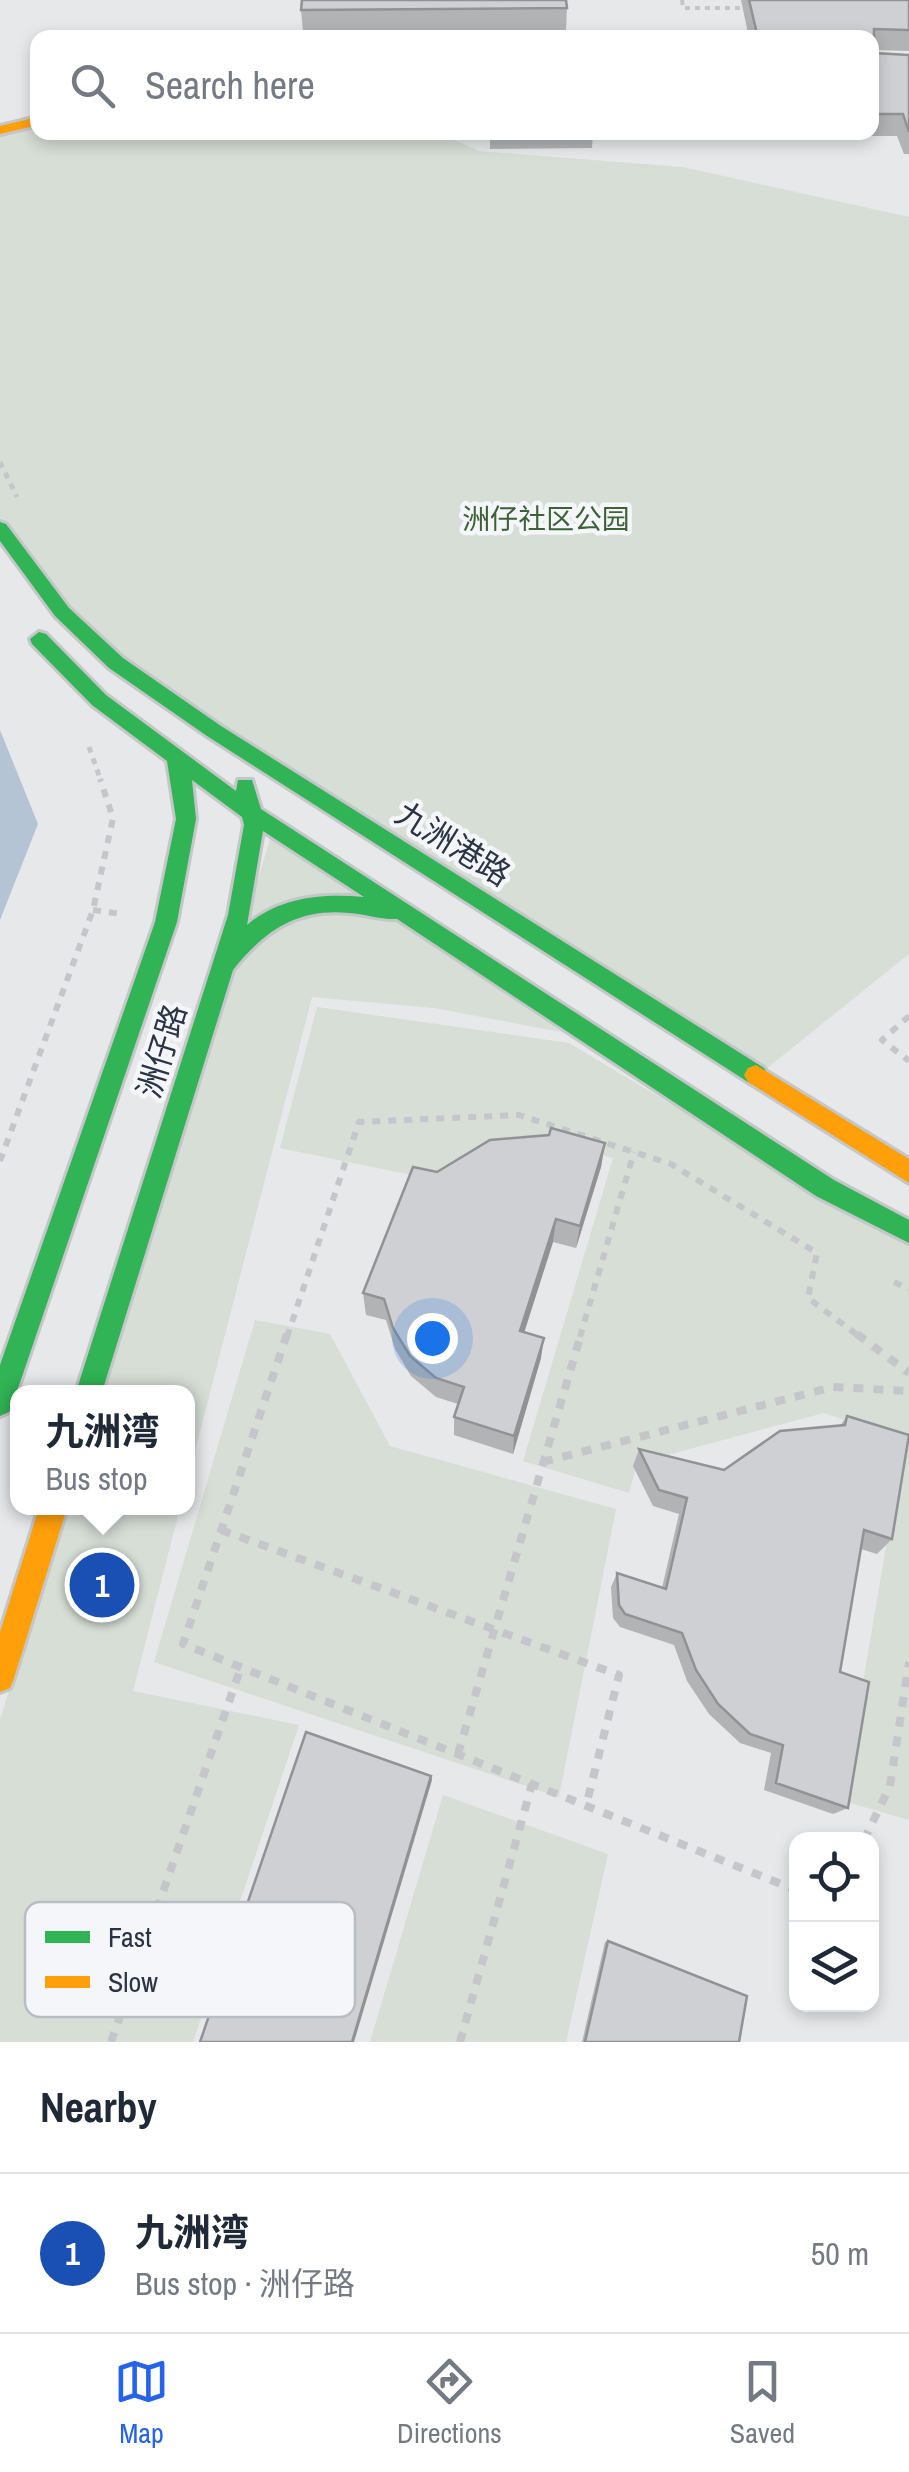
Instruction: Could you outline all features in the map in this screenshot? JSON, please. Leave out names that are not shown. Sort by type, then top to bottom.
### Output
[{"type":"street","points":[[0,113],[30,107]]},
{"type":"street","points":[[0,130],[30,123]]},
{"type":"street","name":"九洲港路","points":[[0,528],[62,612],[103,650],[214,731],[909,1172]]},
{"type":"street","points":[[22,616],[99,700],[253,814],[825,1188],[909,1232]]},
{"type":"street","name":"洲仔路","points":[[92,1385],[222,971],[248,875],[253,814],[235,760],[214,731]]},
{"type":"street","name":"洲仔路","points":[[0,1403],[166,922],[183,855],[187,817],[186,790],[176,758]]},
{"type":"street","points":[[225,829],[253,814],[287,808],[383,838]]},
{"type":"street","points":[[166,922],[180,886],[204,850]]},
{"type":"street","points":[[222,971],[236,942],[250,928],[289,910],[364,904],[416,920]]},
{"type":"street","points":[[0,1678],[52,1515]]},
{"type":"path","points":[[682,0],[683,8],[742,8]]},
{"type":"path","points":[[0,1161],[93,910],[113,818],[85,734]]},
{"type":"path","points":[[909,1016],[882,1040],[909,1061]]},
{"type":"path","points":[[789,1887],[183,1644],[360,1122],[519,1116],[671,1164],[817,1252],[808,1298],[909,1373]]},
{"type":"path","points":[[458,1754],[634,1152]]},
{"type":"path","points":[[544,1462],[833,1387],[909,1391]]},
{"type":"path","points":[[222,1530],[619,1674],[586,1806]]},
{"type":"path","points":[[868,1832],[890,1786],[909,1662]]},
{"type":"path","points":[[160,1902],[241,1667]]},
{"type":"path","points":[[460,2042],[532,1784]]},
{"type":"path","points":[[111,2042],[120,2017]]},
{"type":"green space","name":"洲仔社区公园","points":[[30,124],[30,140],[455,140],[479,151],[683,167],[909,217],[909,954],[756,1077],[117,662],[0,525],[0,131]]},
{"type":"green space","points":[[271,836],[561,1032],[434,1008],[312,997],[195,1451],[195,1385],[103,1385]]},
{"type":"green space","points":[[317,1007],[569,1043],[909,1246],[909,1820],[843,1801],[904,1440],[824,1413],[637,1463],[629,1493],[523,1461],[613,1158],[542,1139],[431,1179],[280,1148]]},
{"type":"green space","points":[[255,1320],[330,1334],[390,1446],[616,1509],[559,1797],[154,1662]]},
{"type":"green space","points":[[63,1515],[178,1515],[133,1691],[299,1725],[240,1902],[25,1902],[25,2017],[201,2017],[193,2042],[0,2042],[0,1720]]},
{"type":"green space","points":[[443,1795],[608,1854],[566,2042],[370,2042]]},
{"type":"water","points":[[0,730],[38,824],[0,920]]},
{"type":"building","points":[[302,0],[566,0],[567,8],[301,10]]},
{"type":"building","points":[[749,0],[909,0],[909,30],[756,30]]},
{"type":"building","points":[[879,53],[909,55],[909,132],[903,114],[879,114]]},
{"type":"building","points":[[551,1128],[605,1143],[580,1226],[556,1219],[520,1331],[544,1338],[514,1436],[454,1417],[464,1387],[436,1378],[410,1356],[393,1328],[384,1299],[363,1293],[413,1167],[437,1172],[490,1140],[549,1135]]},
{"type":"building","points":[[847,1416],[909,1435],[892,1539],[864,1530],[840,1672],[869,1682],[848,1808],[776,1783],[783,1745],[750,1734],[718,1704],[696,1670],[682,1633],[625,1614],[619,1605],[617,1573],[666,1589],[687,1498],[659,1490],[639,1449],[724,1470],[780,1431],[845,1425]]},
{"type":"building","points":[[306,1732],[431,1776],[352,2042],[200,2042],[209,2017],[355,2017],[355,1902],[248,1902]]},
{"type":"building","points":[[608,1941],[747,1996],[739,2042],[585,2042]]},
{"type":"traffic: fast","points":[[0,528],[62,612],[116,663],[214,731],[756,1075]]},
{"type":"traffic: fast","points":[[39,639],[99,700],[253,814],[825,1188],[909,1232]]},
{"type":"traffic: fast","points":[[0,1403],[166,922],[186,819],[176,758]]},
{"type":"traffic: fast","points":[[91,1385],[239,915],[254,825],[245,785]]},
{"type":"traffic: fast","points":[[225,964],[259,927],[299,908],[344,904],[394,912]]},
{"type":"traffic: slow","points":[[0,130],[30,123]]},
{"type":"traffic: slow","points":[[756,1075],[909,1172]]},
{"type":"traffic: slow","points":[[0,1678],[51,1515]]},
{"type":"place","name":"九洲湾","points":[[102,1585]]}]
